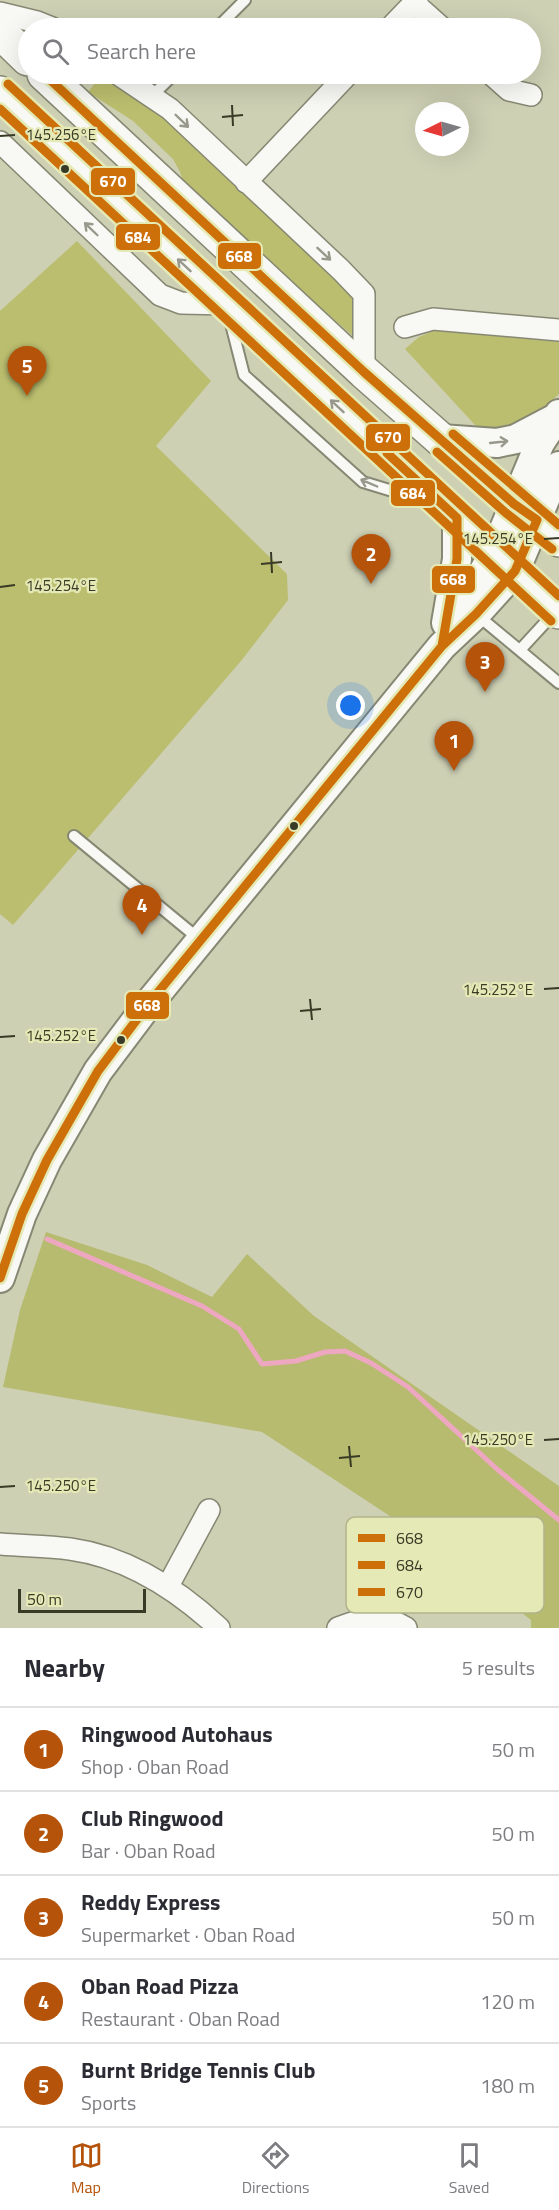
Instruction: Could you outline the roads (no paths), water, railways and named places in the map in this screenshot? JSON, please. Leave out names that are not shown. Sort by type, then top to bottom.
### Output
[{"type":"highway","points":[[0,32],[18,49]]},
{"type":"highway","points":[[55,84],[364,372],[537,521]]},
{"type":"highway","points":[[0,93],[558,611]]},
{"type":"main road","points":[[441,439],[497,443],[516,439],[556,416]]},
{"type":"main road","points":[[537,521],[540,442],[556,416]]},
{"type":"main road","points":[[0,1278],[6,1241],[22,1214],[46,1160],[98,1071],[201,940],[442,646],[476,614],[504,562],[537,521],[559,466]]},
{"type":"main road","points":[[442,646],[458,560],[451,512]]},
{"type":"main road","points":[[442,646],[479,577],[504,562]]},
{"type":"street","points":[[400,18],[416,2],[432,18]]},
{"type":"street","points":[[0,13],[21,18]]},
{"type":"street","points":[[133,84],[170,110],[364,294],[364,372]]},
{"type":"street","points":[[246,182],[339,84]]},
{"type":"street","points":[[502,84],[509,90],[531,94]]},
{"type":"street","points":[[0,142],[160,295],[181,303],[227,304]]},
{"type":"street","points":[[405,327],[433,319],[559,330]]},
{"type":"street","points":[[168,1586],[209,1510]]},
{"type":"street","points":[[0,1544],[87,1552],[137,1570],[168,1586],[219,1628]]},
{"type":"street","points":[[338,1628],[369,1617],[385,1619],[406,1628]]},
{"type":"lane","points":[[227,18],[245,0]]},
{"type":"lane","points":[[152,96],[164,84]]},
{"type":"lane","points":[[520,650],[558,611]]},
{"type":"lane","points":[[476,614],[559,683]]},
{"type":"lane","points":[[74,836],[201,940]]},
{"type":"waterway","points":[[47,1239],[202,1306],[239,1329],[262,1364],[296,1361],[325,1352],[345,1351],[371,1363],[408,1387],[498,1470],[559,1520]]},
{"type":"place","name":"Burnt Bridge Tennis Club","points":[[27,396]]},
{"type":"place","name":"Club Ringwood","points":[[371,584]]},
{"type":"place","name":"Reddy Express","points":[[485,692]]},
{"type":"place","name":"Ringwood Autohaus","points":[[454,771]]},
{"type":"place","name":"Oban Road Pizza","points":[[142,935]]}]
